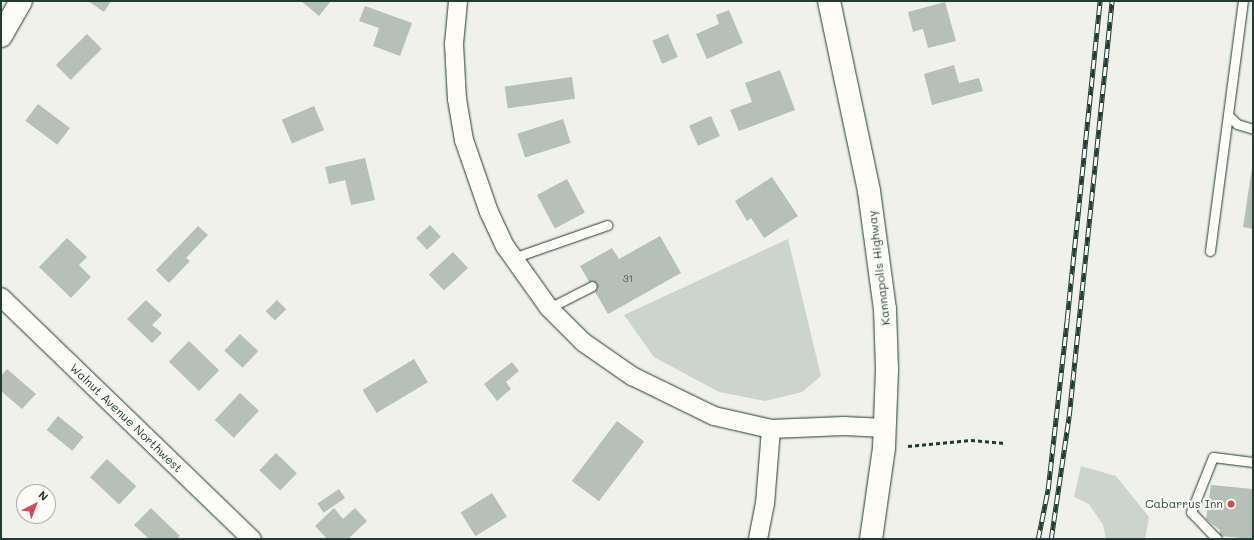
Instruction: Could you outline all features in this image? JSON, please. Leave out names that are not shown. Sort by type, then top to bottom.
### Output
[{"type":"main road","points":[[1,36],[21,1]]},
{"type":"main road","name":"Kannapolis Highway","points":[[829,1],[869,191],[878,247],[885,309],[887,370],[885,428],[871,539]]},
{"type":"street","points":[[458,1],[454,44],[457,99],[464,140],[489,212],[513,258],[548,308],[583,342],[632,376],[714,416],[771,429],[844,426],[885,428]]},
{"type":"street","name":"Walnut Avenue Northwest","points":[[1,297],[252,539]]},
{"type":"street","points":[[758,539],[765,504],[771,429]]},
{"type":"lane","points":[[1210,251],[1243,1]]},
{"type":"lane","points":[[1228,115],[1237,124],[1253,129]]},
{"type":"lane","points":[[513,258],[607,225]]},
{"type":"lane","points":[[548,308],[592,286]]},
{"type":"lane","points":[[1217,539],[1191,512],[1213,457],[1253,462]]},
{"type":"path","points":[[908,446],[971,440],[1005,443]]},
{"type":"shaded area","points":[[788,239],[821,376],[802,392],[765,401],[719,392],[654,357],[624,315]]},
{"type":"shaded area","points":[[1081,466],[1116,476],[1149,517],[1145,539],[1106,539],[1103,525],[1089,504],[1074,497]]},
{"type":"building","points":[[88,1],[111,1],[104,12]]},
{"type":"building","points":[[301,1],[331,1],[319,16]]},
{"type":"building","points":[[945,2],[956,41],[928,48],[923,29],[913,32],[908,12]]},
{"type":"building","points":[[365,6],[412,23],[400,56],[373,46],[379,28],[359,21]]},
{"type":"building","points":[[729,10],[743,43],[707,59],[696,34],[719,24],[716,15]]},
{"type":"building","points":[[87,34],[102,49],[71,80],[56,65]]},
{"type":"building","points":[[668,34],[678,57],[662,64],[652,41]]},
{"type":"building","points":[[954,65],[959,83],[979,78],[983,91],[932,105],[924,74]]},
{"type":"building","points":[[780,70],[795,110],[739,131],[730,110],[752,102],[745,83]]},
{"type":"building","points":[[572,77],[575,99],[508,108],[505,86]]},
{"type":"building","points":[[38,104],[70,128],[57,145],[25,121]]},
{"type":"building","points":[[314,106],[324,130],[292,144],[282,120]]},
{"type":"building","points":[[711,116],[720,136],[698,146],[689,126]]},
{"type":"building","points":[[563,119],[571,143],[525,158],[517,134]]},
{"type":"building","points":[[365,158],[375,200],[351,205],[345,180],[329,184],[325,167]]},
{"type":"building","points":[[1253,168],[1253,229],[1243,227]]},
{"type":"building","points":[[772,177],[798,216],[764,238],[751,218],[747,221],[735,201]]},
{"type":"building","points":[[567,179],[585,213],[555,229],[537,195]]},
{"type":"building","points":[[430,225],[441,237],[427,250],[416,238]]},
{"type":"building","points":[[198,226],[208,235],[186,258],[190,261],[169,283],[156,270]]},
{"type":"building","points":[[660,236],[681,273],[608,314],[580,266],[612,248],[619,259]]},
{"type":"building","points":[[67,238],[87,257],[79,265],[91,277],[71,298],[39,267]]},
{"type":"building","points":[[453,252],[468,268],[444,291],[429,275]]},
{"type":"building","points":[[146,300],[162,315],[152,325],[162,333],[152,343],[127,319]]},
{"type":"building","points":[[277,300],[286,309],[275,321],[266,311]]},
{"type":"building","points":[[240,334],[258,351],[243,368],[224,351]]},
{"type":"building","points":[[189,341],[219,370],[199,391],[169,362]]},
{"type":"building","points":[[414,359],[428,382],[376,413],[363,390]]},
{"type":"building","points":[[512,362],[519,371],[506,382],[511,389],[497,401],[484,384]]},
{"type":"building","points":[[7,369],[36,394],[22,409],[1,391],[1,376]]},
{"type":"building","points":[[240,393],[259,411],[234,438],[215,420]]},
{"type":"building","points":[[58,416],[84,437],[72,451],[47,430]]},
{"type":"building","points":[[617,421],[644,441],[599,501],[572,481]]},
{"type":"building","points":[[276,453],[297,473],[280,490],[259,470]]},
{"type":"building","points":[[107,459],[136,486],[119,505],[90,477]]},
{"type":"building","name":"Cabarrus Inn","points":[[1211,485],[1253,489],[1253,539],[1219,536],[1220,530],[1206,519]]},
{"type":"building","points":[[339,489],[345,498],[324,513],[317,504]]},
{"type":"building","points":[[492,493],[507,517],[475,536],[461,513]]},
{"type":"building","points":[[151,508],[180,536],[177,539],[149,539],[134,525]]},
{"type":"building","points":[[334,508],[343,519],[355,508],[367,521],[348,539],[327,539],[315,526]]},
{"type":"railway","points":[[1038,539],[1048,489],[1100,1]]},
{"type":"railway","points":[[1051,539],[1069,416],[1112,1]]},
{"type":"place","name":"Cabarrus Inn","points":[[1231,504]]}]
